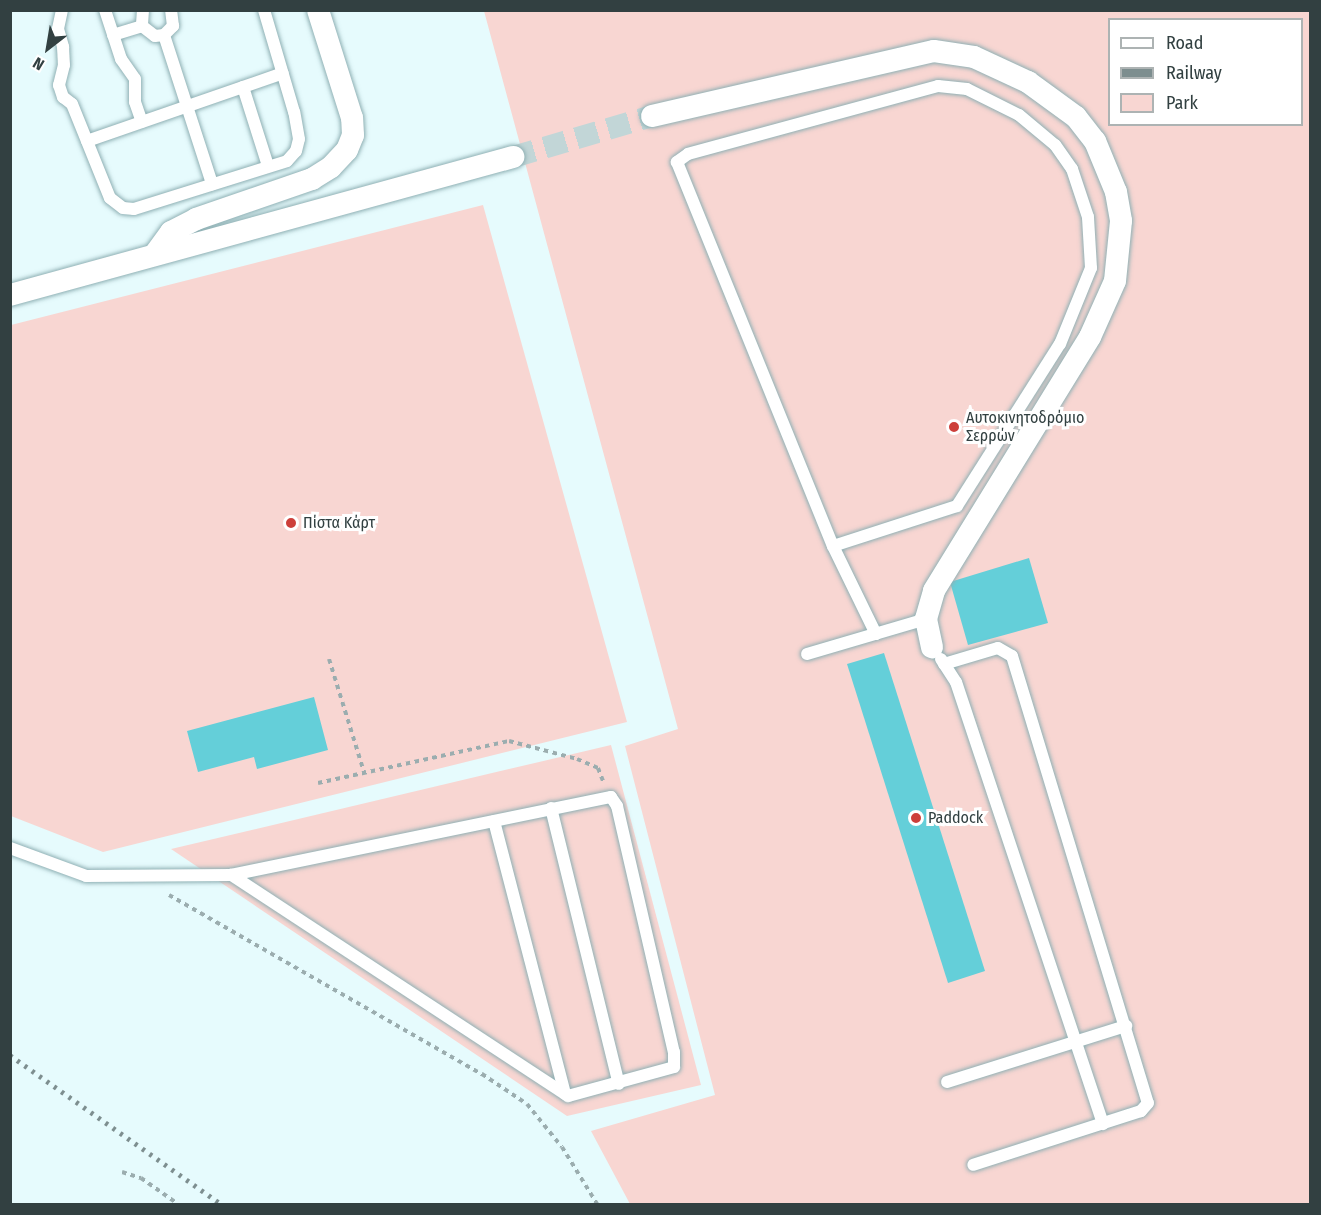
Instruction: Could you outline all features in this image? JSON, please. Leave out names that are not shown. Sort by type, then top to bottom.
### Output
[{"type":"street","points":[[155,254],[171,232],[196,219],[312,179],[332,167],[347,150],[352,135],[352,118],[318,10]]},
{"type":"street","points":[[652,116],[934,51],[974,57],[1028,82],[1076,117],[1095,141],[1113,183],[1120,221],[1121,252],[1112,290],[1089,337],[934,591],[926,619],[938,655]]},
{"type":"street","points":[[10,295],[513,157]]},
{"type":"lane","points":[[62,10],[58,29],[64,65],[59,85],[63,97],[72,104],[110,198],[123,208],[134,209],[287,160],[296,151],[299,139],[283,73],[264,10]]},
{"type":"lane","points":[[105,10],[121,59],[135,79],[135,102],[142,122]]},
{"type":"lane","points":[[142,26],[143,10]]},
{"type":"lane","points":[[142,26],[155,36],[164,35],[173,27],[176,12]]},
{"type":"lane","points":[[113,36],[142,26]]},
{"type":"lane","points":[[164,35],[212,184]]},
{"type":"lane","points":[[87,141],[283,73]]},
{"type":"lane","points":[[832,546],[957,506],[1060,344],[1091,268],[1088,217],[1071,169],[1055,145],[1018,115],[967,89],[938,86],[721,145],[682,156],[677,168],[832,546],[876,634]]},
{"type":"lane","points":[[243,87],[268,166]]},
{"type":"lane","points":[[807,654],[926,619]]},
{"type":"lane","points":[[973,1165],[1141,1112],[1149,1104],[1012,656],[998,648],[938,655],[956,682],[1102,1124]]},
{"type":"lane","points":[[10,848],[86,876],[231,875],[494,821],[603,796],[611,797],[617,806],[675,1061],[668,1071],[619,1084],[565,1094],[231,875]]},
{"type":"lane","points":[[551,808],[619,1084]]},
{"type":"lane","points":[[494,821],[565,1094]]},
{"type":"lane","points":[[947,1082],[1126,1026]]},
{"type":"path","points":[[329,659],[364,772]]},
{"type":"path","points":[[318,783],[509,741],[598,768],[603,778],[603,796]]},
{"type":"path","points":[[165,894],[482,1074],[527,1104],[562,1147],[597,1204]]},
{"type":"path","points":[[122,1172],[141,1178],[178,1204]]},
{"type":"green space","name":"Αυτοκινητοδρόμιο Σερρών","points":[[484,11],[1310,11],[1310,1204],[630,1204],[591,1131],[715,1095],[625,746],[678,729]]},
{"type":"green space","name":"Πίστα Κάρτ","points":[[483,205],[627,722],[103,852],[11,816],[11,325]]},
{"type":"green space","points":[[611,745],[701,1085],[567,1116],[171,849]]},
{"type":"building","points":[[1029,558],[1048,623],[968,645],[950,582]]},
{"type":"building","name":"Paddock","points":[[884,653],[985,971],[948,983],[847,664]]},
{"type":"building","points":[[314,697],[328,750],[257,769],[254,757],[198,772],[187,731]]},
{"type":"tunnel","points":[[513,157],[652,116]]},
{"type":"railway","points":[[10,1055],[221,1204]]},
{"type":"place","name":"Αυτοκινητοδρόμιο Σερρών","points":[[954,427]]},
{"type":"place","name":"Πίστα Κάρτ","points":[[291,523]]},
{"type":"place","name":"Paddock","points":[[916,818]]}]
